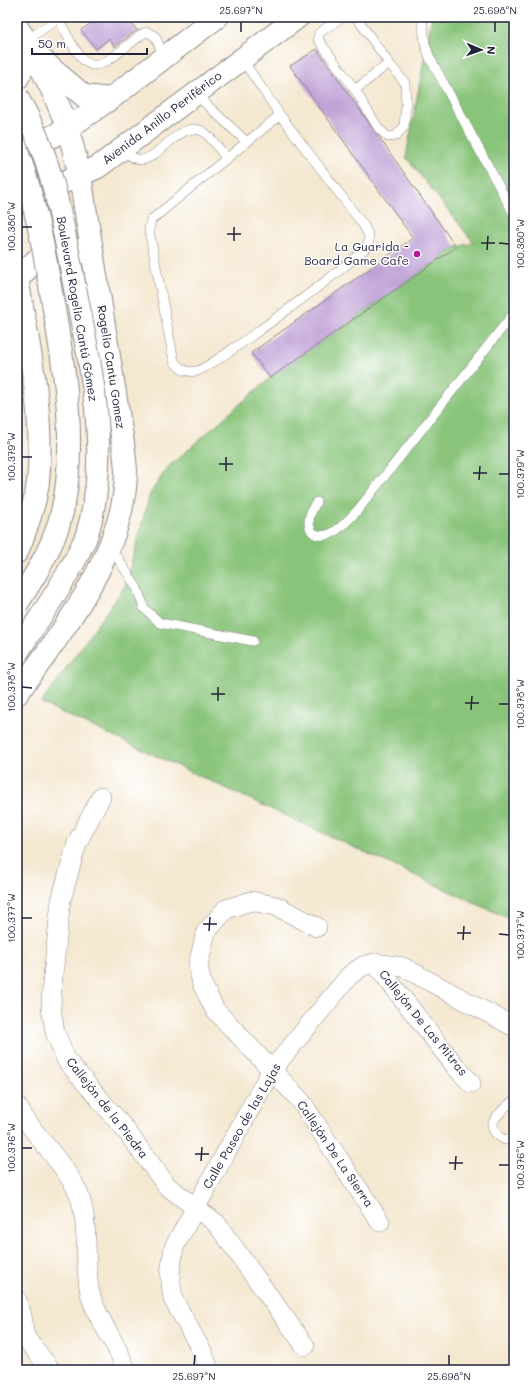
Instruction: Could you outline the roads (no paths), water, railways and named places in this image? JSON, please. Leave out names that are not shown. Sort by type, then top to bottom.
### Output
[{"type":"street","points":[[17,155],[68,128],[110,99],[218,17]]},
{"type":"street","name":"Avenida Anillo Periférico","points":[[17,203],[98,167],[241,58],[298,17]]},
{"type":"street","points":[[25,39],[68,84],[84,96],[110,99]]},
{"type":"street","points":[[17,79],[25,39]]},
{"type":"street","name":"Rogelio Cantu Gomez","points":[[17,694],[56,640],[99,569],[108,550],[121,507],[126,474],[123,443],[80,176],[68,128],[54,92],[25,39]]},
{"type":"street","name":"Boulevard Rogelio Cantú Gómez","points":[[17,97],[29,118],[49,166],[61,218],[84,333],[94,405],[97,450],[97,492],[87,535],[65,580],[17,653]]},
{"type":"street","name":"Boulevard Rogelio Cantú Gómez","points":[[17,151],[29,183],[41,234],[63,359],[68,436],[68,479],[58,524],[39,568],[17,604]]},
{"type":"street","points":[[17,552],[27,526],[38,483],[40,446],[36,388],[20,322],[17,279],[33,262],[45,253],[62,248],[79,250],[93,256]]},
{"type":"street","name":"Callejón de la Piedra","points":[[101,797],[77,843],[61,900],[52,986],[52,1008],[55,1032],[67,1061],[124,1128],[167,1186],[216,1223],[305,1346]]},
{"type":"street","points":[[271,1071],[215,1010],[202,984],[198,965],[206,932],[226,909],[251,901],[276,906],[317,928]]},
{"type":"street","points":[[375,963],[403,967],[415,972],[514,1027]]},
{"type":"street","name":"Calle Paseo de las Lajas","points":[[209,1370],[203,1353],[174,1300],[170,1274],[174,1247],[271,1071],[350,975],[363,966],[375,963]]},
{"type":"street","name":"Callejón De Las Mitras","points":[[375,963],[456,1067],[471,1083]]},
{"type":"street","name":"Callejón De La Sierra","points":[[271,1071],[301,1101],[380,1222]]},
{"type":"street","points":[[17,1106],[22,1116],[62,1166],[76,1189],[83,1214],[90,1292],[96,1313],[126,1370]]},
{"type":"street","points":[[17,1300],[22,1315],[20,1338],[51,1370]]},
{"type":"lane","points":[[342,17],[319,33],[318,39],[379,129],[388,136],[396,136],[404,126],[406,105],[405,83],[356,17]]},
{"type":"lane","points":[[422,17],[425,44],[430,58],[514,214]]},
{"type":"lane","points":[[25,39],[59,18],[76,53],[86,64],[92,66],[107,62],[142,34],[147,32],[155,36],[164,57]]},
{"type":"lane","points":[[241,58],[280,115],[364,226],[369,236],[368,245],[363,252],[250,338],[199,370],[184,370],[178,367],[174,361],[149,230],[151,220],[280,115]]},
{"type":"lane","points":[[354,90],[389,63]]},
{"type":"lane","points":[[195,94],[247,142]]},
{"type":"lane","points":[[122,149],[136,159],[141,160],[153,154],[179,135],[189,130],[197,130],[204,132],[226,158]]},
{"type":"lane","points":[[317,502],[311,509],[309,524],[313,532],[321,536],[332,533],[357,511],[514,313]]},
{"type":"lane","points":[[108,550],[116,557],[137,588],[144,608],[160,623],[253,640]]},
{"type":"lane","points":[[514,1100],[495,1117],[493,1127],[497,1136],[505,1140],[514,1137]]},
{"type":"place","name":"La Guarida - Board Game Cafe","points":[[417,254]]}]
